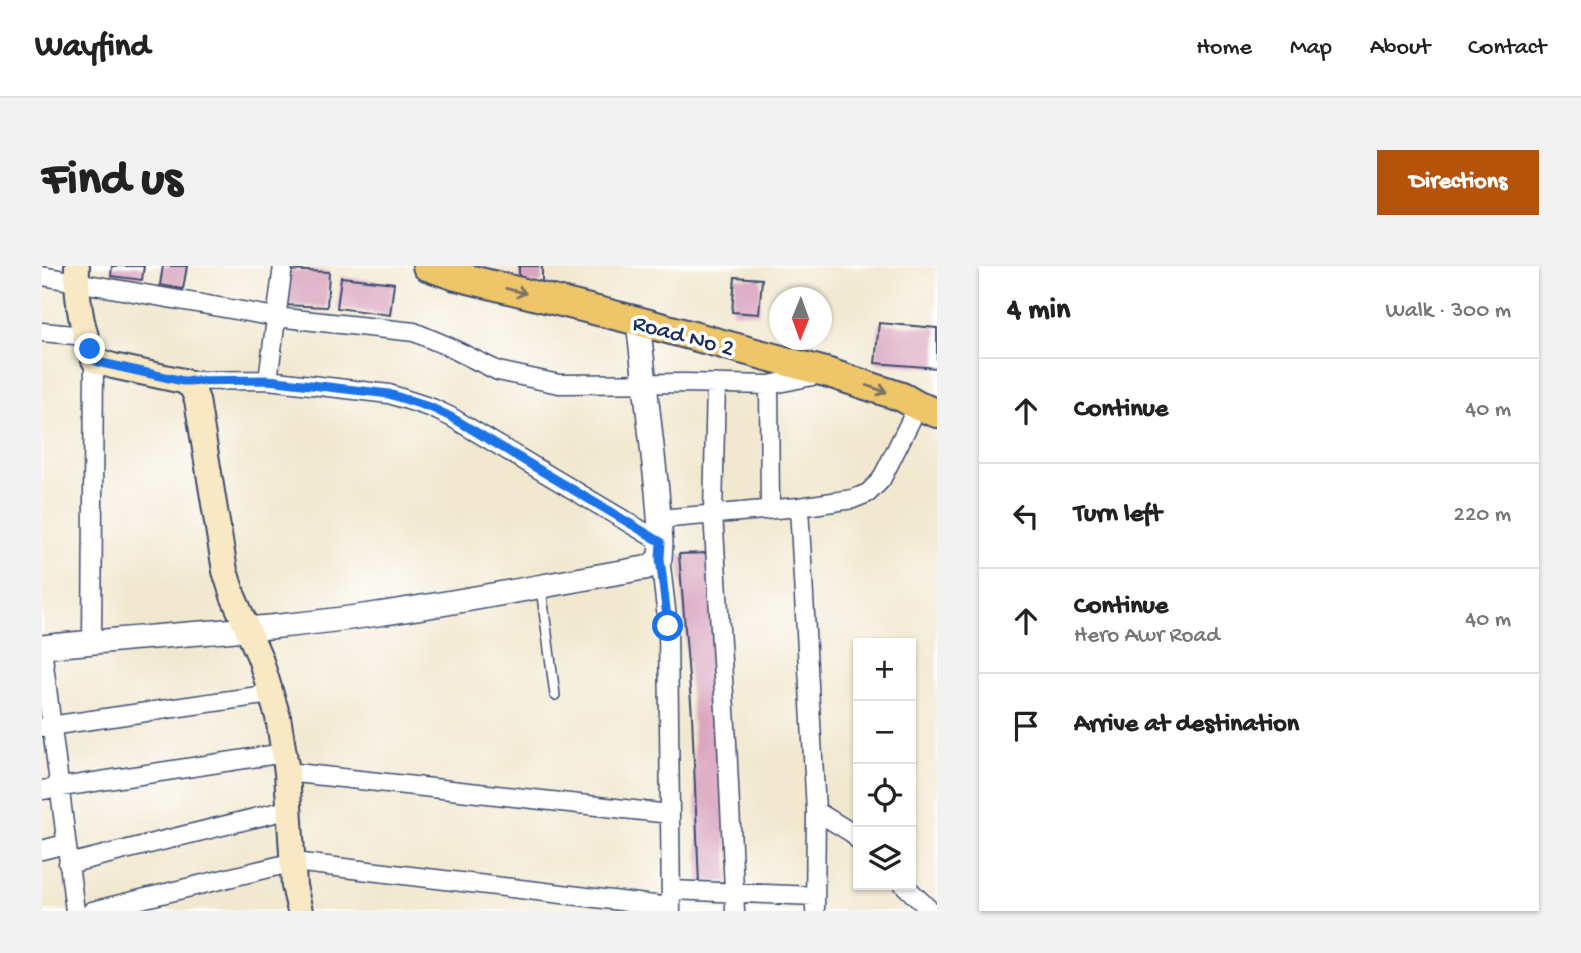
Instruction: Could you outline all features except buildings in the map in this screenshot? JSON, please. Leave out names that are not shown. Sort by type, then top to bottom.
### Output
[{"type":"main road","name":"Road No 2","points":[[426,266],[457,271],[829,373],[902,397],[928,410]]},
{"type":"main road","points":[[77,273],[85,336],[94,360],[183,381],[192,387],[197,400],[225,570],[233,596],[260,658],[278,717],[291,809],[294,886],[300,911]]},
{"type":"street","points":[[268,380],[283,266]]},
{"type":"street","points":[[42,276],[77,273],[276,317],[414,332],[498,372],[559,384],[769,386],[829,373]]},
{"type":"street","points":[[638,321],[668,626],[671,903]]},
{"type":"street","points":[[42,332],[85,336]]},
{"type":"street","points":[[92,641],[94,360]]},
{"type":"street","points":[[183,381],[268,380],[389,394],[432,408],[451,417],[660,550]]},
{"type":"street","points":[[716,384],[713,513],[735,902]]},
{"type":"street","points":[[769,386],[770,509]]},
{"type":"street","points":[[659,519],[799,507],[853,499],[868,493],[881,480],[928,410]]},
{"type":"street","points":[[92,911],[294,862],[671,903],[816,904],[816,811],[799,507]]},
{"type":"street","points":[[75,911],[65,845],[50,789],[42,647],[249,629],[371,615],[645,568],[660,550]]},
{"type":"street","points":[[47,727],[271,694]]},
{"type":"street","points":[[50,789],[286,763],[670,814]]},
{"type":"street","points":[[68,864],[291,809]]},
{"type":"street","points":[[816,811],[853,834]]},
{"type":"street","points":[[42,850],[65,845]]},
{"type":"street","points":[[909,890],[931,911]]},
{"type":"lane","points":[[540,586],[555,695]]},
{"type":"route","points":[[90,349],[94,360],[102,363],[183,381],[268,380],[389,394],[451,417],[661,542],[660,558],[668,626]]}]
